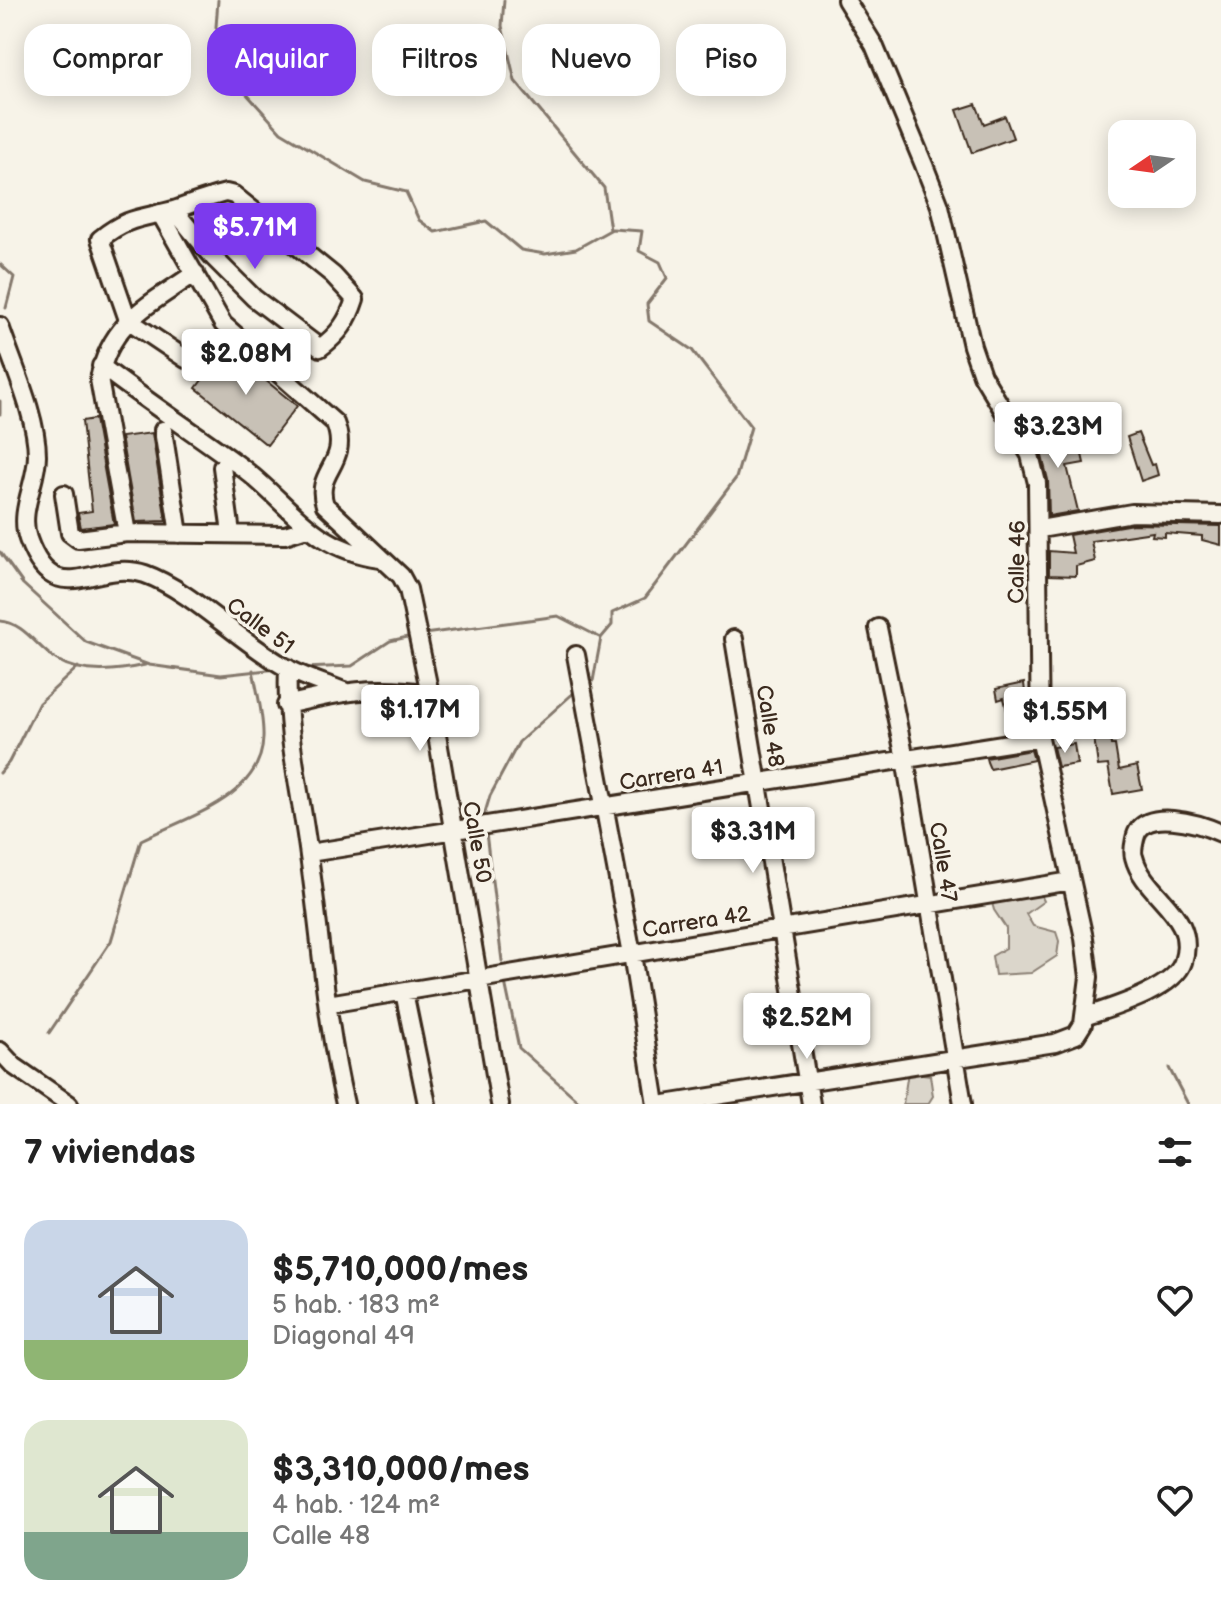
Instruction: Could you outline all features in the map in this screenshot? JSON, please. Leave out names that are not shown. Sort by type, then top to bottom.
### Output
[{"type":"street","name":"Calle 46","points":[[846,0],[874,45],[940,206],[972,346],[982,375],[1030,455],[1037,483],[1040,529],[1036,569],[1040,738],[1084,938],[1089,977],[1084,1017]]},
{"type":"street","points":[[167,211],[254,298],[320,348],[334,337],[349,318],[355,299],[333,275],[234,195],[226,193],[167,211],[138,216],[117,225],[100,239],[128,320],[186,359]]},
{"type":"street","points":[[127,533],[99,379],[101,366],[118,330],[195,273],[167,211]]},
{"type":"street","name":"Calle 50","points":[[195,273],[223,324],[233,335],[335,423],[341,438],[341,449],[322,484],[321,495],[325,505],[401,576],[408,589],[430,694],[500,1104]]},
{"type":"street","name":"Calle 51","points":[[0,326],[33,428],[37,454],[24,516],[27,537],[47,573],[65,580],[83,580],[121,569],[158,579],[288,668],[286,705],[294,778],[309,853],[328,1004],[345,1104]]},
{"type":"street","points":[[101,366],[242,468],[307,528],[331,545],[358,555],[381,558]]},
{"type":"street","points":[[163,430],[179,534]]},
{"type":"street","points":[[222,467],[231,533]]},
{"type":"street","points":[[64,494],[70,533],[78,539],[127,533],[285,535],[307,528]]},
{"type":"street","points":[[1040,529],[1132,513],[1221,515]]},
{"type":"street","name":"Calle 47","points":[[878,628],[905,759],[963,1104]]},
{"type":"street","name":"Calle 48","points":[[734,639],[811,1104]]},
{"type":"street","points":[[576,655],[632,954],[656,1104]]},
{"type":"street","points":[[288,668],[344,691]]},
{"type":"street","points":[[286,705],[344,691],[390,687],[430,694]]},
{"type":"street","name":"Carrera 41","points":[[309,853],[1040,738]]},
{"type":"street","points":[[665,1104],[730,1099],[807,1081],[1055,1043],[1076,1035],[1084,1017],[1166,984],[1182,964],[1186,937],[1175,912],[1143,875],[1133,856],[1136,834],[1148,822],[1168,819],[1221,833]]},
{"type":"street","name":"Carrera 42","points":[[328,1004],[1071,881]]},
{"type":"street","points":[[404,992],[427,1104]]},
{"type":"street","points":[[0,1051],[14,1066],[69,1104]]},
{"type":"shaded area","points":[[1037,887],[1044,901],[1026,914],[1033,926],[1056,932],[1059,941],[1057,956],[1031,973],[995,975],[992,956],[1006,948],[1006,928],[994,910],[989,892]]},
{"type":"shaded area","points":[[908,1072],[930,1075],[933,1096],[928,1104],[903,1104]]},
{"type":"building","points":[[976,104],[984,124],[1005,116],[1013,138],[972,153],[957,110]]},
{"type":"building","points":[[226,348],[297,406],[267,445],[196,388]]},
{"type":"building","points":[[95,419],[114,524],[81,528],[78,513],[92,511],[82,421]]},
{"type":"building","points":[[1038,420],[1042,437],[1057,434],[1059,443],[1071,441],[1072,447],[1080,446],[1084,463],[1067,466],[1078,511],[1049,516],[1048,480],[1041,452],[1027,423]]},
{"type":"building","points":[[152,433],[166,521],[136,522],[121,437]]},
{"type":"building","points":[[1138,433],[1158,475],[1141,481],[1127,437]]},
{"type":"building","points":[[1133,524],[1221,526],[1221,545],[1202,540],[1202,536],[1165,533],[1165,537],[1152,536],[1153,532],[1091,541],[1095,561],[1076,566],[1076,576],[1049,575],[1049,551],[1073,553],[1069,535]]},
{"type":"building","points":[[1024,683],[1029,729],[1014,731],[1010,710],[1007,711],[1004,698],[998,700],[996,689]]},
{"type":"building","points":[[1088,702],[1090,713],[1107,710],[1111,745],[1115,745],[1119,770],[1137,766],[1142,789],[1113,794],[1108,765],[1098,766],[1092,723],[1051,729],[1051,706]]},
{"type":"building","points":[[1074,744],[1077,764],[1058,767],[1053,747]]},
{"type":"building","points":[[1031,750],[1034,760],[990,769],[986,758]]},
{"type":"waterway","points":[[218,0],[216,27],[244,91],[281,132],[365,182],[406,192],[419,220],[435,232],[486,221],[521,250],[545,254],[576,249],[612,229],[642,231],[639,251],[660,262],[667,278],[647,304],[649,321],[692,350],[751,427],[736,478],[645,598],[612,613],[612,625],[601,638],[593,681]]},
{"type":"waterway","points":[[504,0],[502,26],[515,81],[604,188],[610,230]]},
{"type":"waterway","points":[[0,264],[14,277],[6,308]]},
{"type":"waterway","points":[[0,401],[0,414]]},
{"type":"waterway","points":[[0,552],[23,584],[86,642],[149,665],[221,675],[277,669]]},
{"type":"waterway","points":[[424,634],[558,616],[601,638]]},
{"type":"waterway","points":[[0,621],[16,626],[67,665],[89,670],[145,665]]},
{"type":"waterway","points":[[304,668],[352,666],[390,641],[412,636]]},
{"type":"waterway","points":[[0,773],[9,762],[39,703],[78,667]]},
{"type":"waterway","points":[[49,1033],[111,941],[141,840],[218,803],[250,776],[259,758],[263,738],[253,670]]},
{"type":"waterway","points":[[484,816],[490,796],[519,742],[578,689]]},
{"type":"waterway","points":[[486,833],[502,961]]},
{"type":"waterway","points":[[1211,837],[1221,843]]},
{"type":"waterway","points":[[505,982],[519,1048],[582,1104]]},
{"type":"waterway","points":[[1169,1068],[1188,1104]]}]
